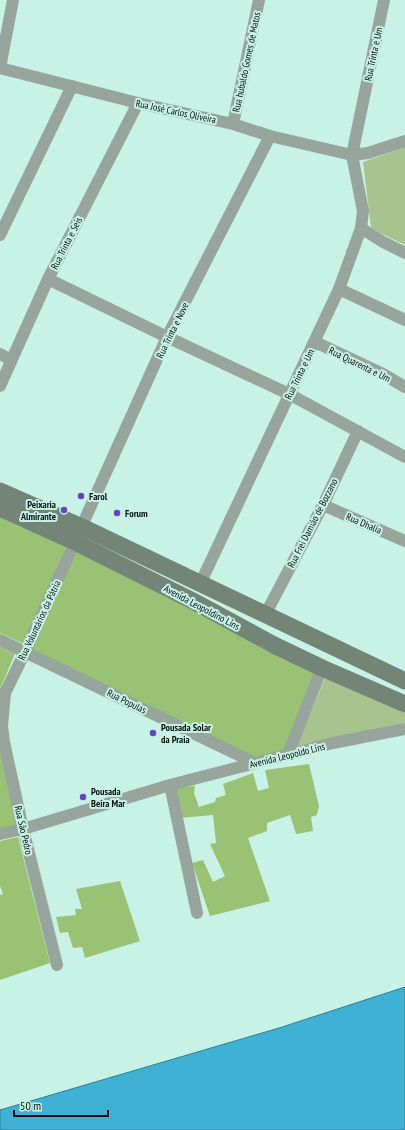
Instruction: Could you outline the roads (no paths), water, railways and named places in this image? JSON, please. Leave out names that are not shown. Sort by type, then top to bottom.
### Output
[{"type":"main road","name":"Avenida Leopoldino Lins","points":[[0,491],[192,601],[274,645],[353,682],[405,704]]},
{"type":"main road","name":"Avenida Leopoldino Lins","points":[[0,508],[79,535],[200,584],[405,681]]},
{"type":"main road","points":[[353,682],[363,662]]},
{"type":"street","points":[[0,68],[13,0]]},
{"type":"street","name":"Rua hubaldo Gomes de Matos","points":[[233,124],[259,0]]},
{"type":"street","name":"Rua Trinta e Um","points":[[200,584],[289,394],[340,290],[361,228],[363,212],[352,155],[384,0]]},
{"type":"street","name":"Rua José Carlos Oliveira","points":[[0,68],[138,103],[233,124],[270,136],[352,155]]},
{"type":"street","points":[[0,235],[72,86]]},
{"type":"street","name":"Rua Trinta e Seis","points":[[0,386],[48,278],[138,103]]},
{"type":"street","name":"Rua Trinta e Nove","points":[[79,535],[167,337],[270,136]]},
{"type":"street","points":[[352,155],[368,153],[405,141]]},
{"type":"street","points":[[361,228],[383,242],[405,253]]},
{"type":"street","points":[[48,278],[167,337],[289,394],[405,457]]},
{"type":"street","points":[[340,290],[405,320]]},
{"type":"street","name":"Rua Quarenta e Um","points":[[315,342],[383,374],[405,387]]},
{"type":"street","points":[[0,354],[11,360]]},
{"type":"street","name":"Rua Frei Damião de Bozzano","points":[[265,615],[323,505],[358,431]]},
{"type":"street","name":"Rua Dhalia","points":[[323,505],[405,541]]},
{"type":"street","name":"Rua Voluntários da Pátria","points":[[2,694],[25,652],[79,535]]},
{"type":"street","name":"Rua Populas","points":[[0,640],[255,763]]},
{"type":"street","points":[[288,754],[322,668]]},
{"type":"street","name":"Rua São Pedro","points":[[2,694],[2,726],[4,742],[23,829],[57,965]]},
{"type":"street","name":"Avenida Leopoldo Lins","points":[[0,834],[23,829],[170,785],[288,754],[405,729]]},
{"type":"street","points":[[170,785],[197,913]]},
{"type":"water","points":[[405,987],[405,1130],[0,1130],[0,1110],[279,1028]]},
{"type":"place","name":"Farol","points":[[81,496]]},
{"type":"place","name":"Peixaria Almirante","points":[[64,510]]},
{"type":"place","name":"Forum","points":[[117,513]]},
{"type":"place","name":"Pousada Solar da Praia","points":[[153,733]]},
{"type":"place","name":"Pousada Beira Mar","points":[[83,797]]}]
